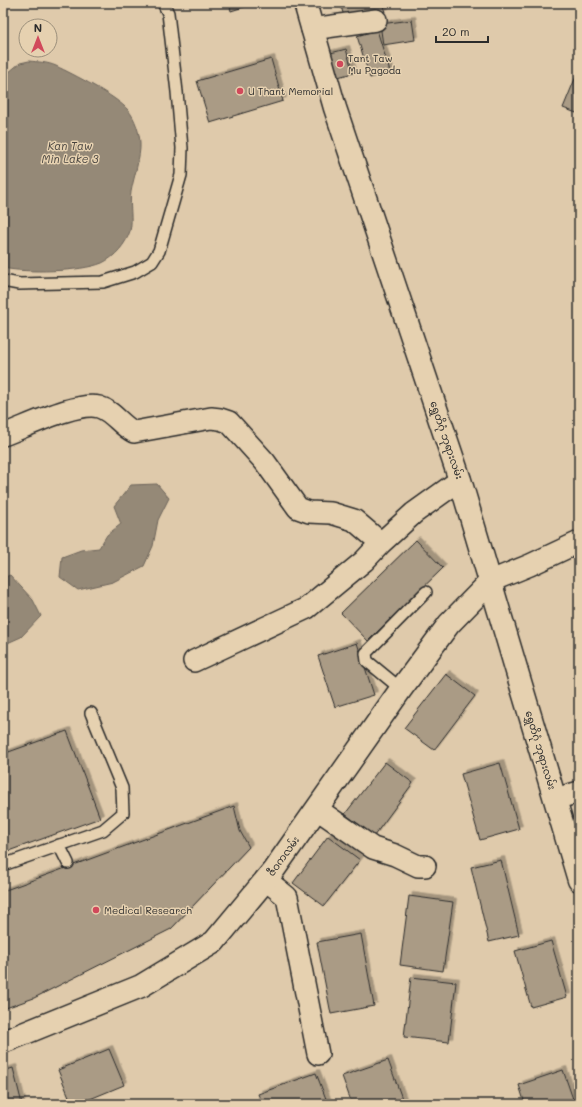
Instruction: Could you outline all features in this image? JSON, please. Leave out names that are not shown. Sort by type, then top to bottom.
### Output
[{"type":"main road","name":"ရွှေတိဂုံ ဘုရားလမ်း","points":[[305,3],[335,108],[460,480],[579,880]]},
{"type":"main road","name":"ဇီဝကလမ်း","points":[[3,1042],[141,986],[214,942],[266,880],[449,624],[490,581]]},
{"type":"street","points":[[312,29],[376,20]]},
{"type":"street","points":[[3,435],[64,411],[90,406],[100,408],[107,412],[129,430],[134,432],[211,418],[220,419],[229,422],[265,462],[298,508],[309,512],[331,513],[354,520],[381,543]]},
{"type":"street","points":[[194,661],[307,608],[364,561],[381,543],[414,513],[460,480]]},
{"type":"street","points":[[490,581],[530,565],[579,542]]},
{"type":"street","points":[[555,799],[579,792]]},
{"type":"street","points":[[317,809],[373,848],[395,855],[418,866],[425,866]]},
{"type":"street","points":[[266,880],[287,897],[318,1054]]},
{"type":"lane","points":[[3,281],[19,284],[103,282],[135,272],[152,262],[159,251],[181,175],[182,148],[168,13],[163,3]]},
{"type":"lane","points":[[401,690],[367,661],[366,653],[426,592]]},
{"type":"lane","points":[[3,865],[103,830],[123,813],[122,788],[91,713]]},
{"type":"lane","points":[[59,845],[68,863]]},
{"type":"water","name":"Kan Taw Min Lake 3","points":[[29,61],[56,66],[114,98],[128,110],[137,126],[140,149],[131,192],[130,231],[126,241],[119,250],[102,263],[80,268],[53,271],[25,271],[3,268],[3,77],[20,63]]},
{"type":"water","points":[[157,484],[169,498],[158,520],[153,546],[144,566],[113,582],[78,590],[60,577],[62,557],[81,550],[99,548],[107,535],[121,524],[114,506],[131,485]]},
{"type":"water","points":[[10,575],[33,600],[41,616],[21,637],[3,645],[3,578]]},
{"type":"building","points":[[229,3],[256,3],[231,11]]},
{"type":"building","points":[[340,3],[382,3],[385,12],[346,23]]},
{"type":"building","points":[[412,20],[415,40],[383,45],[380,24]]},
{"type":"building","points":[[377,30],[390,72],[370,78],[357,36]]},
{"type":"building","name":"Tant Taw Mu Pagoda","points":[[346,49],[353,73],[334,78],[327,54]]},
{"type":"building","name":"U Thant Memorial","points":[[271,59],[283,101],[210,123],[197,81]]},
{"type":"building","points":[[579,69],[579,114],[563,108]]},
{"type":"building","points":[[416,540],[443,568],[368,641],[341,613]]},
{"type":"building","points":[[357,643],[374,695],[335,707],[318,656]]},
{"type":"building","points":[[446,674],[475,696],[434,750],[404,728]]},
{"type":"building","points":[[67,731],[100,818],[3,853],[3,754]]},
{"type":"building","points":[[385,762],[413,783],[374,836],[345,814]]},
{"type":"building","points":[[500,763],[519,829],[480,840],[461,774]]},
{"type":"building","name":"Medical Research","points":[[234,806],[240,831],[249,847],[171,929],[34,998],[3,1009],[3,891]]},
{"type":"building","points":[[328,836],[360,860],[324,906],[293,883]]},
{"type":"building","points":[[501,860],[519,935],[489,942],[471,867]]},
{"type":"building","points":[[409,896],[453,902],[443,971],[400,965]]},
{"type":"building","points":[[361,934],[374,1006],[331,1014],[317,942]]},
{"type":"building","points":[[551,941],[567,997],[531,1007],[515,951]]},
{"type":"building","points":[[411,977],[456,982],[449,1042],[404,1037]]},
{"type":"building","points":[[109,1049],[124,1085],[78,1104],[72,1104],[58,1070]]},
{"type":"building","points":[[388,1060],[404,1104],[352,1104],[342,1076]]},
{"type":"building","points":[[13,1068],[22,1104],[3,1104],[3,1071]]},
{"type":"building","points":[[563,1070],[574,1102],[567,1104],[525,1104],[519,1085]]},
{"type":"building","points":[[316,1073],[328,1104],[262,1104],[258,1094]]},
{"type":"place","name":"Tant Taw Mu Pagoda","points":[[340,64]]},
{"type":"place","name":"U Thant Memorial","points":[[240,91]]},
{"type":"place","name":"Medical Research","points":[[96,910]]}]
